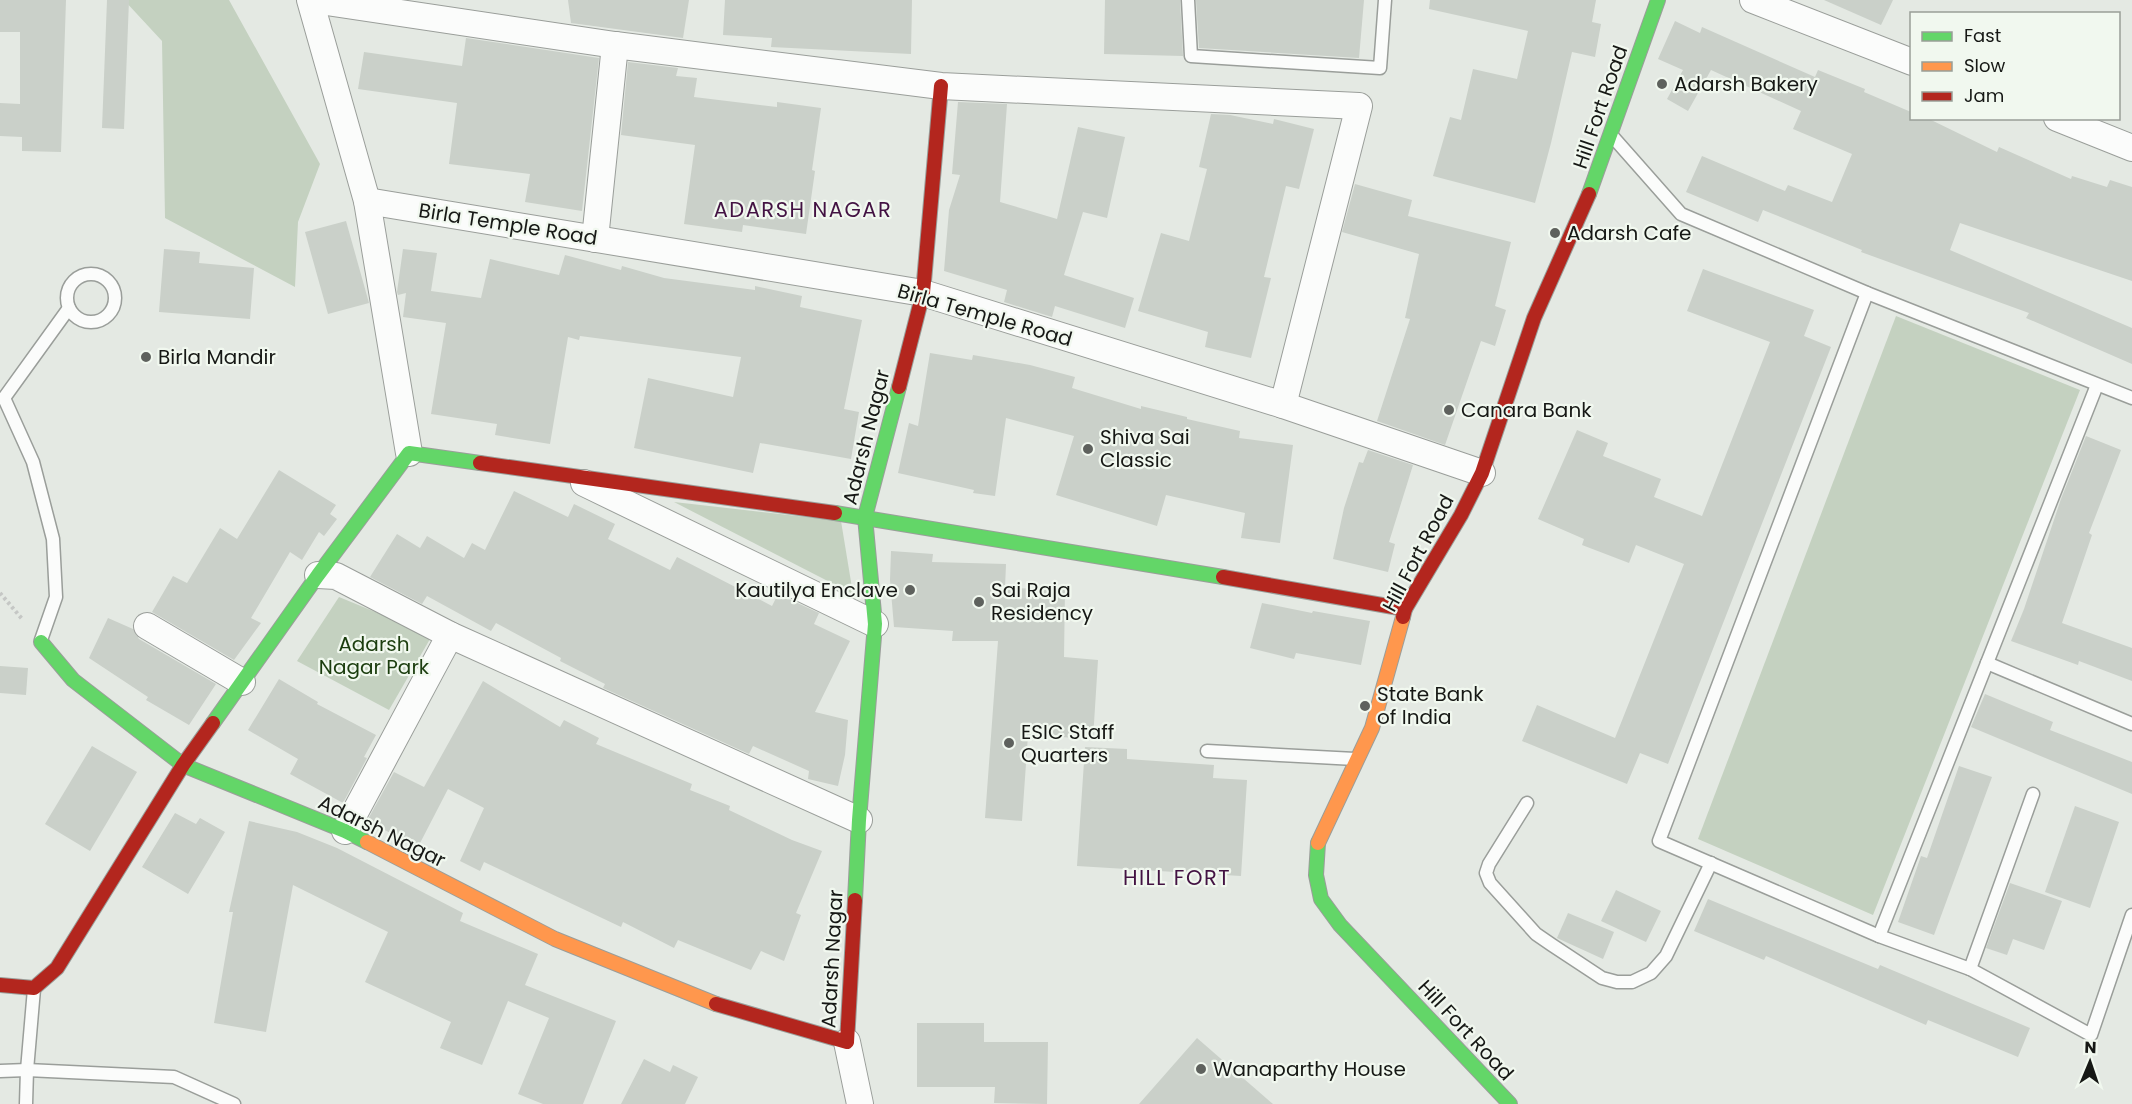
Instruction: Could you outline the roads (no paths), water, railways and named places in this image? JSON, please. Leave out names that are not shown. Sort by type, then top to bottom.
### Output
[{"type":"street","points":[[0,985],[34,988],[57,968],[183,765],[318,575],[409,453],[367,201],[312,0],[615,45],[941,86],[1359,105],[1283,405]]},
{"type":"street","name":"Hill Fort Road","points":[[1510,1104],[1340,925],[1321,899],[1316,875],[1317,843],[1372,728],[1405,609],[1461,515],[1482,473],[1534,318],[1589,195],[1658,0]]},
{"type":"street","points":[[1753,0],[1910,62]]},
{"type":"street","points":[[595,239],[615,45]]},
{"type":"street","name":"Adarsh Nagar","points":[[41,642],[73,681],[183,765],[345,831],[565,943],[711,1003],[846,1042],[859,820],[875,624],[865,517],[923,293],[941,86]]},
{"type":"street","points":[[2062,120],[2132,148]]},
{"type":"street","name":"Birla Temple Road","points":[[367,201],[923,293],[1283,405],[1482,473]]},
{"type":"street","points":[[409,453],[865,517],[1405,609]]},
{"type":"street","points":[[570,477],[875,624]]},
{"type":"street","points":[[318,575],[336,576],[450,635],[859,820]]},
{"type":"street","points":[[147,626],[242,682]]},
{"type":"street","points":[[345,831],[450,635]]},
{"type":"street","points":[[846,1042],[860,1104]]},
{"type":"lane","points":[[1188,0],[1191,56],[1380,68],[1385,0]]},
{"type":"lane","points":[[1612,135],[1681,214],[1867,293],[2132,398]]},
{"type":"lane","points":[[41,642],[56,597],[53,539],[33,462],[4,398],[69,308],[67,292],[76,279],[92,274],[101,276],[112,287],[115,294],[112,309],[101,320],[86,321],[73,314],[69,308]]},
{"type":"lane","points":[[1867,293],[1659,841],[1879,936],[1970,969],[2091,1035],[2132,915]]},
{"type":"lane","points":[[1879,936],[2097,385]]},
{"type":"lane","points":[[1987,663],[2132,723]]},
{"type":"lane","points":[[1207,751],[1357,760]]},
{"type":"lane","points":[[1970,969],[2033,794]]},
{"type":"lane","points":[[1527,803],[1489,864],[1486,873],[1490,883],[1536,934],[1602,978],[1617,982],[1632,982],[1651,973],[1666,956],[1711,863]]},
{"type":"lane","points":[[26,1104],[34,988]]},
{"type":"lane","points":[[0,1071],[27,1070],[174,1077],[234,1104]]},
{"type":"place","name":"Adarsh Bakery","points":[[1662,84]]},
{"type":"place","name":"Adarsh Cafe","points":[[1555,233]]},
{"type":"place","name":"Birla Mandir","points":[[146,357]]},
{"type":"place","name":"Canara Bank","points":[[1449,410]]},
{"type":"place","name":"Shiva Sai Classic","points":[[1088,449]]},
{"type":"place","name":"Kautilya Enclave","points":[[910,590]]},
{"type":"place","name":"Sai Raja Residency","points":[[979,602]]},
{"type":"place","name":"State Bank of India","points":[[1365,706]]},
{"type":"place","name":"ESIC Staff Quarters","points":[[1009,743]]},
{"type":"place","name":"Wanaparthy House","points":[[1201,1069]]},
{"type":"district","name":"ADARSH NAGAR","points":[[803,210]]},
{"type":"district","name":"HILL FORT","points":[[1177,878]]},
{"type":"park label","name":"Adarsh Nagar Park","points":[[374,656]]}]
